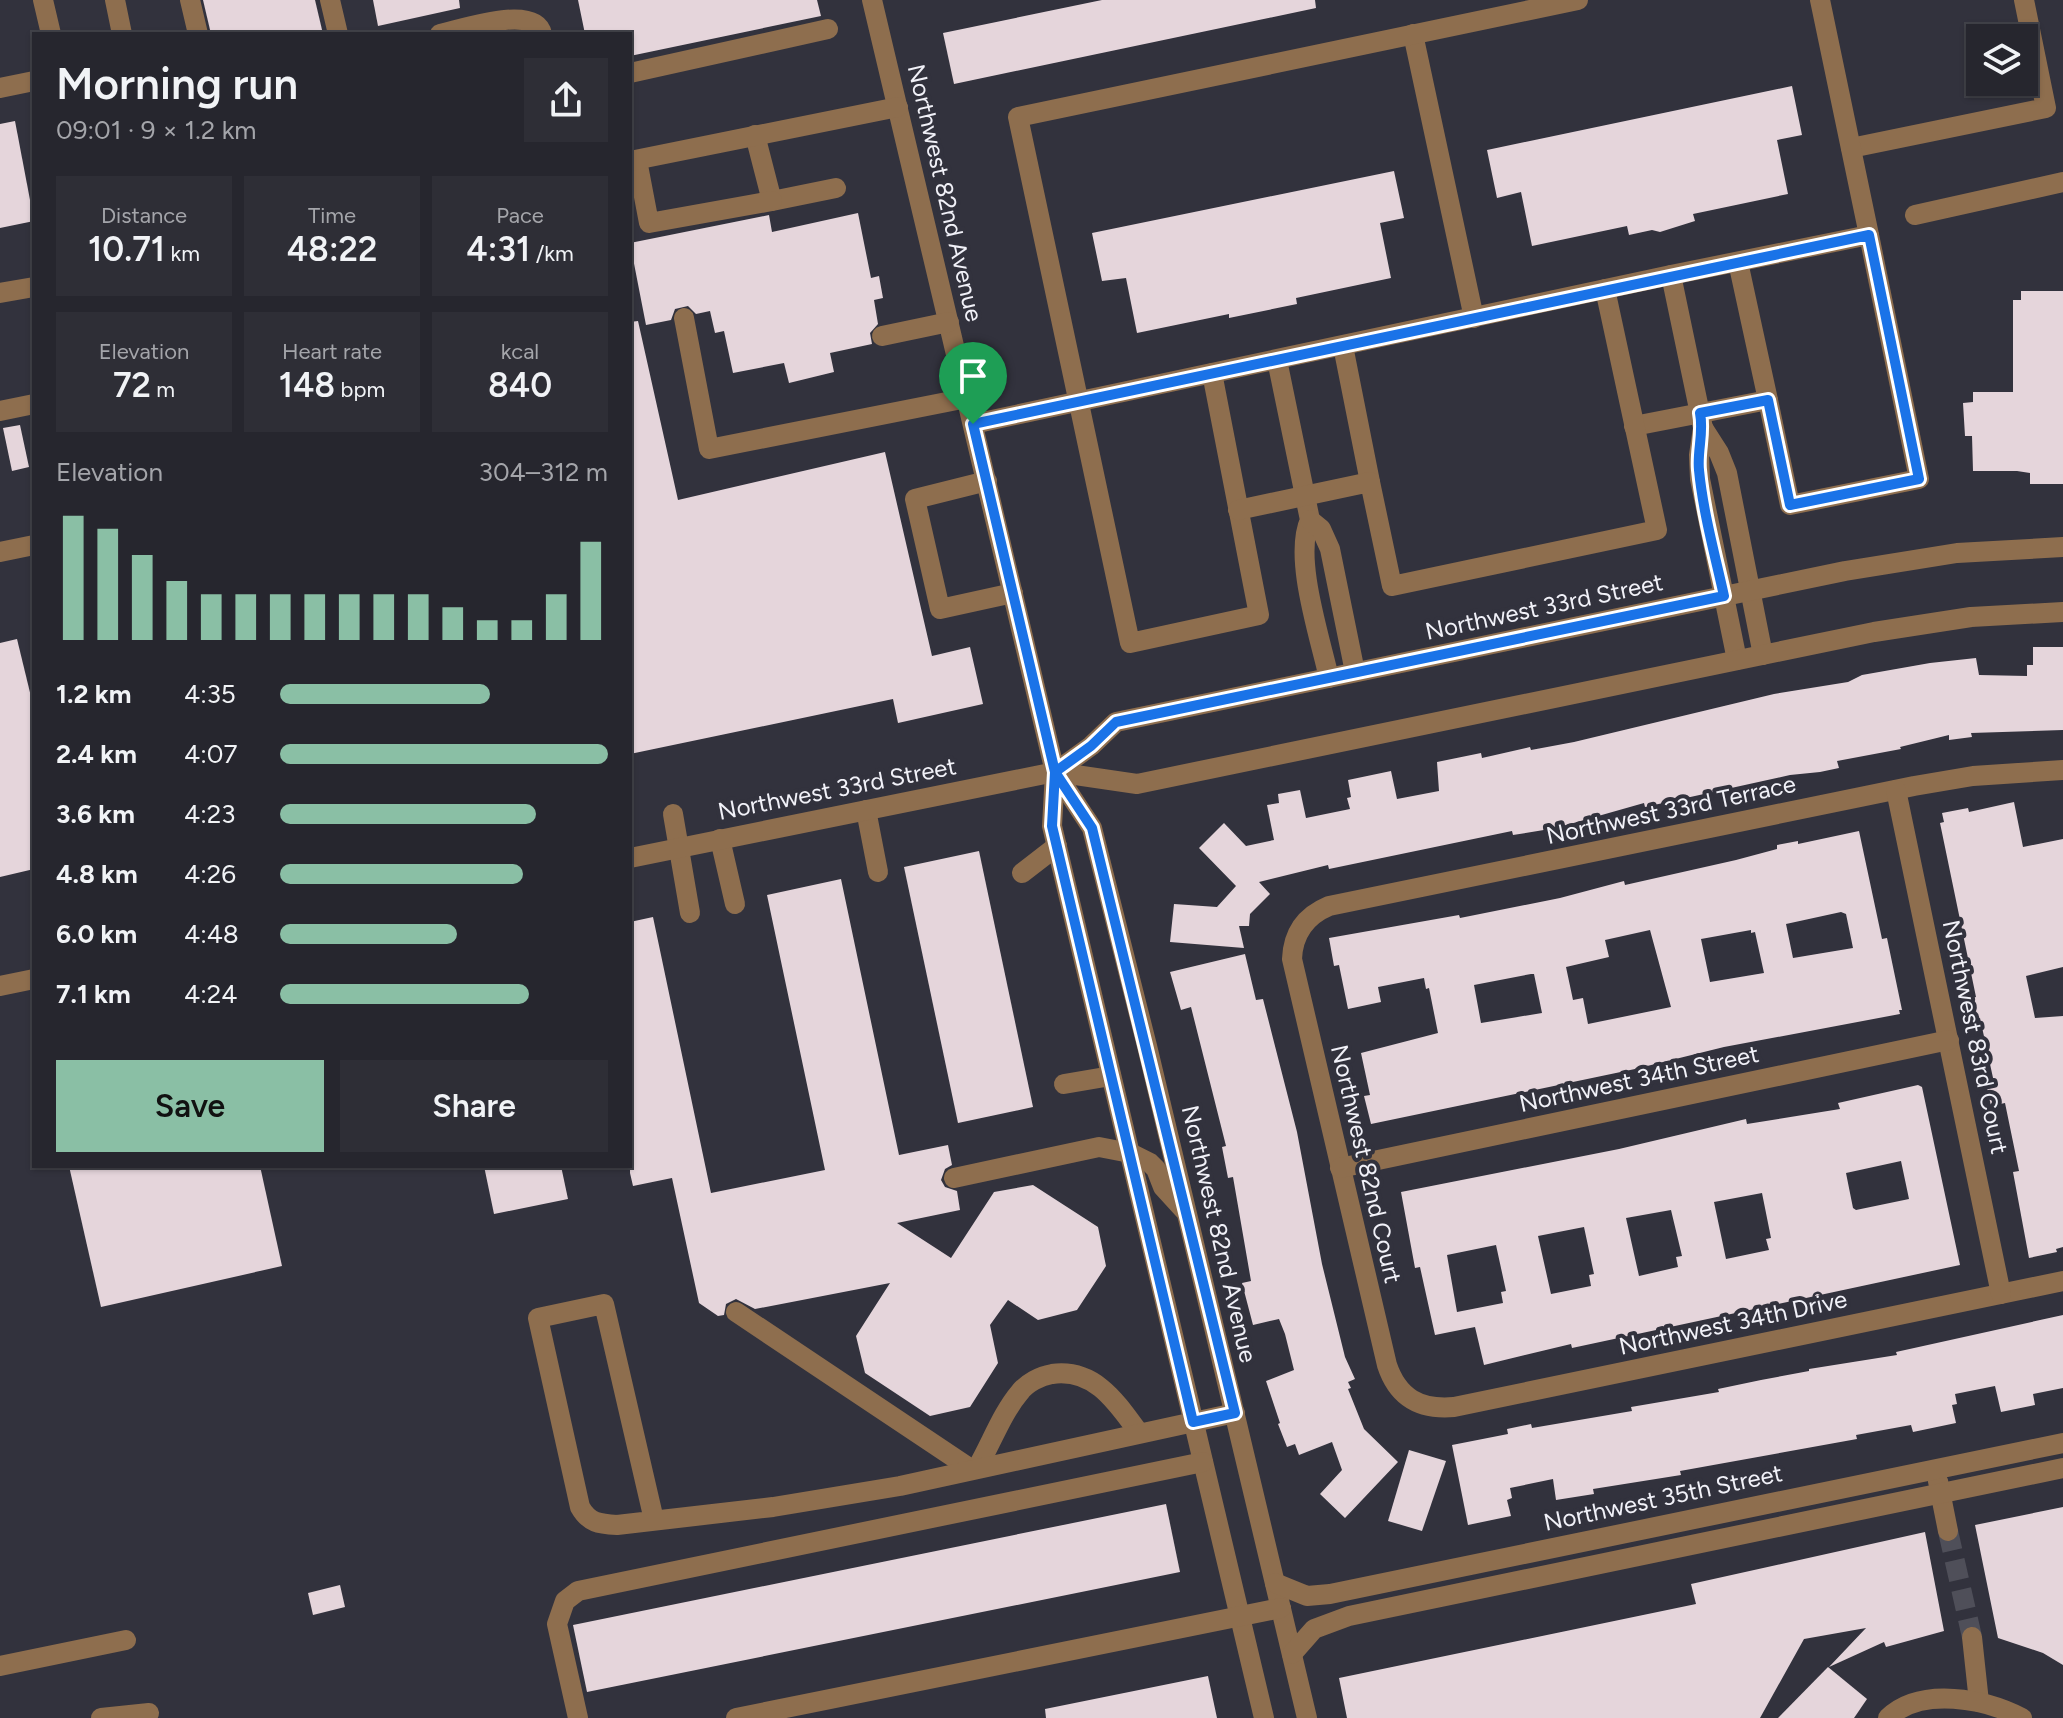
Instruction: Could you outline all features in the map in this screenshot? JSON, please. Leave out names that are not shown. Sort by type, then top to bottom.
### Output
[{"type":"street","points":[[43,0],[51,32]]},
{"type":"street","points":[[115,0],[122,32]]},
{"type":"street","points":[[190,0],[198,32]]},
{"type":"street","points":[[330,0],[338,32]]},
{"type":"street","name":"Northwest 82nd Avenue","points":[[872,0],[1055,772],[1052,826],[1264,1718]]},
{"type":"street","points":[[1212,373],[1259,615],[1130,643],[1018,117],[1578,0]]},
{"type":"street","points":[[1738,262],[1790,505],[1919,479],[1820,0]]},
{"type":"street","points":[[1851,148],[2046,108],[2024,0]]},
{"type":"street","points":[[449,32],[520,17],[533,21],[541,32]]},
{"type":"street","points":[[632,73],[828,29]]},
{"type":"street","points":[[1413,34],[1474,318]]},
{"type":"street","points":[[0,88],[32,81]]},
{"type":"street","points":[[836,188],[649,223],[633,160],[898,107]]},
{"type":"street","points":[[755,135],[772,201]]},
{"type":"street","points":[[1915,215],[2063,182]]},
{"type":"street","points":[[973,424],[1869,235]]},
{"type":"street","points":[[1671,275],[1702,421],[1727,473],[1763,655]]},
{"type":"street","points":[[0,293],[32,287]]},
{"type":"street","points":[[1343,346],[1392,586],[1604,542],[1657,530],[1605,289]]},
{"type":"street","points":[[684,318],[709,449],[967,398]]},
{"type":"street","points":[[882,336],[949,322]]},
{"type":"street","points":[[1277,360],[1310,520],[1303,541],[1304,561],[1329,678]]},
{"type":"street","points":[[1634,426],[1702,421],[1768,400]]},
{"type":"street","points":[[0,411],[32,404]]},
{"type":"street","points":[[1702,421],[1700,479],[1737,660]]},
{"type":"street","points":[[987,481],[915,499],[940,609],[1013,593]]},
{"type":"street","points":[[1238,510],[1370,482]]},
{"type":"street","points":[[1310,520],[1321,529],[1330,549],[1355,672]]},
{"type":"street","points":[[0,552],[32,545]]},
{"type":"street","name":"Northwest 33rd Street","points":[[1055,772],[1091,746],[1116,722],[1750,590],[1920,558],[2063,547]]},
{"type":"street","name":"Northwest 33rd Street","points":[[632,858],[1055,772],[1137,784],[1934,622],[2063,612]]},
{"type":"street","name":"Northwest 33rd Terrace","points":[[1299,929],[1311,915],[1329,906],[1896,790],[1973,776],[2063,770]]},
{"type":"street","name":"Northwest 82nd Avenue","points":[[1055,772],[1092,828],[1307,1718]]},
{"type":"street","name":"Northwest 83rd Court","points":[[1896,790],[2001,1294]]},
{"type":"street","points":[[866,810],[878,872]]},
{"type":"street","points":[[673,814],[690,913]]},
{"type":"street","points":[[720,839],[735,904]]},
{"type":"street","points":[[1022,873],[1057,846]]},
{"type":"street","name":"Northwest 82nd Court","points":[[1299,929],[1293,946],[1292,966],[1387,1365],[1394,1384],[1414,1402]]},
{"type":"street","points":[[0,986],[32,979]]},
{"type":"street","name":"Northwest 34th Street","points":[[1340,1168],[1949,1040]]},
{"type":"street","points":[[1064,1084],[1111,1076]]},
{"type":"street","points":[[954,1178],[1099,1147],[1130,1153],[1156,1169],[1163,1187],[1187,1213]]},
{"type":"street","name":"Northwest 34th Drive","points":[[1414,1402],[1431,1407],[1454,1407],[2063,1281]]},
{"type":"street","points":[[654,1520],[604,1304],[538,1318],[580,1507],[586,1518],[599,1524],[617,1525],[787,1504],[900,1486],[1235,1413]]},
{"type":"street","points":[[736,1312],[974,1469]]},
{"type":"street","points":[[974,1469],[1019,1393],[1033,1381],[1049,1374],[1074,1375],[1094,1381],[1119,1405],[1139,1433]]},
{"type":"street","name":"Northwest 35th Street","points":[[1275,1583],[1307,1596],[1330,1594],[2063,1443]]},
{"type":"street","points":[[578,1718],[557,1624],[565,1601],[578,1591],[1203,1462]]},
{"type":"street","points":[[1292,1654],[1314,1629],[1336,1619],[2063,1468]]},
{"type":"street","points":[[1936,1469],[1948,1531]]},
{"type":"street","points":[[1593,1539],[1598,1565]]},
{"type":"street","points":[[736,1718],[1281,1608]]},
{"type":"street","points":[[1972,1637],[1979,1702]]},
{"type":"street","points":[[0,1666],[126,1640]]},
{"type":"street","points":[[1888,1718],[1902,1708],[1954,1699],[1979,1702],[2022,1718]]},
{"type":"street","points":[[101,1718],[149,1713]]},
{"type":"building","points":[[203,0],[315,0],[323,32],[211,32]]},
{"type":"building","points":[[373,0],[459,0],[460,8],[378,26]]},
{"type":"building","points":[[578,0],[817,0],[821,16],[632,56],[632,32],[585,32]]},
{"type":"building","points":[[1102,0],[1315,0],[1316,8],[954,84],[943,33]]},
{"type":"building","points":[[1792,86],[1802,135],[1777,140],[1788,194],[1693,214],[1695,221],[1660,232],[1652,230],[1629,235],[1627,226],[1532,246],[1521,192],[1497,198],[1487,150]]},
{"type":"building","points":[[15,121],[32,221],[0,228],[0,124]]},
{"type":"building","points":[[1394,171],[1404,218],[1380,223],[1391,278],[1296,298],[1297,304],[1137,333],[1126,278],[1102,281],[1092,233]]},
{"type":"building","points":[[858,213],[871,278],[879,276],[883,298],[874,300],[878,324],[870,333],[872,344],[830,353],[834,372],[789,383],[784,363],[733,373],[724,331],[715,333],[710,311],[696,314],[688,306],[675,309],[671,320],[646,325],[632,243],[769,215],[772,232]]},
{"type":"building","points":[[2021,291],[2063,291],[2063,484],[2030,484],[2030,473],[2017,471],[1973,471],[1972,436],[1965,436],[1963,403],[1973,402],[1973,392],[2013,392],[2013,300],[2021,300]]},
{"type":"building","points":[[638,321],[678,500],[885,452],[932,656],[970,647],[983,704],[898,723],[893,699],[632,754],[632,322]]},
{"type":"building","points":[[20,425],[29,467],[12,471],[3,428]]},
{"type":"building","points":[[17,639],[32,701],[32,869],[0,877],[0,643]]},
{"type":"building","points":[[2033,647],[2063,647],[2063,730],[1971,733],[1972,737],[1949,740],[1949,735],[1901,749],[1837,761],[1839,768],[1790,775],[1645,807],[1644,803],[1556,828],[1513,835],[1512,831],[1329,869],[1328,865],[1259,882],[1270,894],[1250,914],[1249,926],[1239,926],[1244,948],[1170,942],[1174,904],[1217,907],[1236,886],[1199,848],[1224,823],[1246,846],[1274,840],[1267,805],[1279,803],[1278,794],[1300,790],[1306,818],[1350,809],[1348,780],[1391,771],[1397,799],[1439,791],[1437,762],[1481,753],[1482,758],[1530,747],[1531,750],[1574,742],[1774,694],[1848,682],[1862,675],[1930,663],[1976,658],[1979,675],[2027,676],[2027,665],[2033,665]]},
{"type":"building","points":[[2014,802],[2023,847],[2063,839],[2063,967],[2026,976],[2035,1018],[2063,1016],[2063,1247],[2056,1249],[2057,1252],[2029,1258],[2013,1172],[2019,1171],[2005,1103],[1991,1106],[1987,1088],[1995,1087],[1980,1018],[1976,1019],[1972,998],[1976,997],[1940,823],[1944,822],[1942,813],[1968,808],[1969,812]]},
{"type":"building","points":[[1859,831],[1882,939],[1887,938],[1902,1010],[1899,1010],[1900,1014],[1724,1047],[1635,1069],[1371,1124],[1364,1096],[1370,1095],[1361,1053],[1438,1033],[1429,988],[1426,989],[1424,978],[1378,987],[1381,1002],[1348,1009],[1339,965],[1334,966],[1329,938],[1459,915],[1460,918],[1560,898],[1624,881],[1625,885],[1736,860],[1777,849],[1777,845],[1798,841],[1798,844]],"holes":[[[1841,912],[1846,914],[1853,948],[1793,958],[1786,924]],[[1650,930],[1671,1007],[1588,1024],[1583,998],[1573,1000],[1566,967],[1609,957],[1605,940]],[[1751,930],[1751,933],[1755,932],[1764,973],[1710,982],[1701,939]],[[1534,974],[1542,1013],[1481,1023],[1474,985]]]},
{"type":"building","points":[[979,851],[1033,1107],[958,1123],[904,867]]},
{"type":"building","points":[[841,879],[899,1155],[948,1145],[952,1165],[945,1169],[941,1180],[945,1187],[957,1191],[960,1210],[897,1223],[951,1258],[994,1192],[1033,1185],[1098,1227],[1106,1266],[1077,1310],[1038,1320],[1008,1300],[990,1325],[998,1363],[970,1407],[930,1416],[865,1373],[856,1336],[890,1283],[755,1309],[736,1299],[726,1304],[724,1315],[718,1316],[699,1303],[672,1178],[633,1186],[630,1173],[632,922],[653,917],[711,1193],[825,1170],[767,895]]},
{"type":"building","points":[[1245,954],[1256,1000],[1263,999],[1297,1132],[1322,1264],[1345,1357],[1355,1379],[1348,1382],[1351,1388],[1348,1389],[1364,1429],[1398,1462],[1345,1518],[1320,1494],[1342,1470],[1332,1442],[1299,1455],[1295,1444],[1287,1447],[1278,1424],[1266,1381],[1294,1370],[1279,1319],[1253,1325],[1242,1283],[1251,1281],[1233,1177],[1228,1178],[1222,1147],[1226,1146],[1191,1007],[1181,1010],[1170,972]]},
{"type":"building","points":[[1918,1085],[1922,1087],[1960,1265],[1572,1348],[1571,1344],[1484,1365],[1475,1327],[1435,1335],[1420,1267],[1415,1268],[1401,1192],[1619,1149],[1746,1119],[1747,1124],[1840,1109],[1838,1103]],"holes":[[[1901,1161],[1909,1199],[1856,1210],[1846,1173]],[[1762,1193],[1771,1238],[1766,1239],[1769,1250],[1726,1259],[1714,1202]],[[1671,1210],[1682,1256],[1676,1257],[1678,1267],[1639,1276],[1626,1218]],[[1584,1227],[1594,1274],[1589,1275],[1591,1286],[1551,1294],[1538,1236]],[[1496,1245],[1506,1291],[1501,1292],[1503,1303],[1457,1312],[1447,1255]]]},
{"type":"building","points":[[69,1168],[260,1168],[282,1266],[101,1307]]},
{"type":"building","points":[[484,1168],[561,1168],[568,1199],[494,1214]]},
{"type":"building","points":[[2063,1315],[2063,1388],[2033,1394],[2035,1405],[2001,1412],[1995,1386],[1955,1394],[1957,1404],[1952,1405],[1956,1423],[1913,1432],[1911,1425],[1856,1435],[1857,1439],[1680,1471],[1681,1475],[1593,1489],[1594,1494],[1556,1500],[1553,1479],[1510,1488],[1512,1498],[1507,1500],[1511,1516],[1468,1525],[1452,1445],[1508,1434],[1507,1429],[1531,1424],[1532,1428],[1632,1411],[1631,1407],[1719,1392],[1718,1389],[1809,1369],[1897,1355],[1896,1352]]},
{"type":"building","points":[[1409,1450],[1446,1461],[1422,1531],[1388,1521]]},
{"type":"building","points":[[1166,1504],[1180,1572],[587,1692],[573,1625]]},
{"type":"building","points":[[2063,1507],[2063,1665],[2043,1653],[1998,1638],[1975,1525]]},
{"type":"building","points":[[1925,1532],[1944,1631],[1886,1647],[1884,1642],[1829,1667],[1866,1628],[1804,1639],[1760,1718],[1347,1718],[1339,1678],[1696,1604],[1691,1584]]},
{"type":"building","points":[[340,1585],[345,1607],[313,1615],[308,1593]]},
{"type":"building","points":[[1828,1667],[1867,1699],[1854,1718],[1778,1718]]},
{"type":"building","points":[[1208,1676],[1217,1718],[1046,1718],[1045,1709]]},
{"type":"tunnel","points":[[1948,1531],[1972,1637]]},
{"type":"route","points":[[973,424],[1055,772],[1052,826],[1193,1422],[1235,1413],[1092,828],[1055,772],[1091,746],[1116,722],[1724,596],[1700,479],[1699,455],[1703,428],[1700,413],[1768,400],[1790,505],[1919,479],[1869,235],[973,424]]}]
